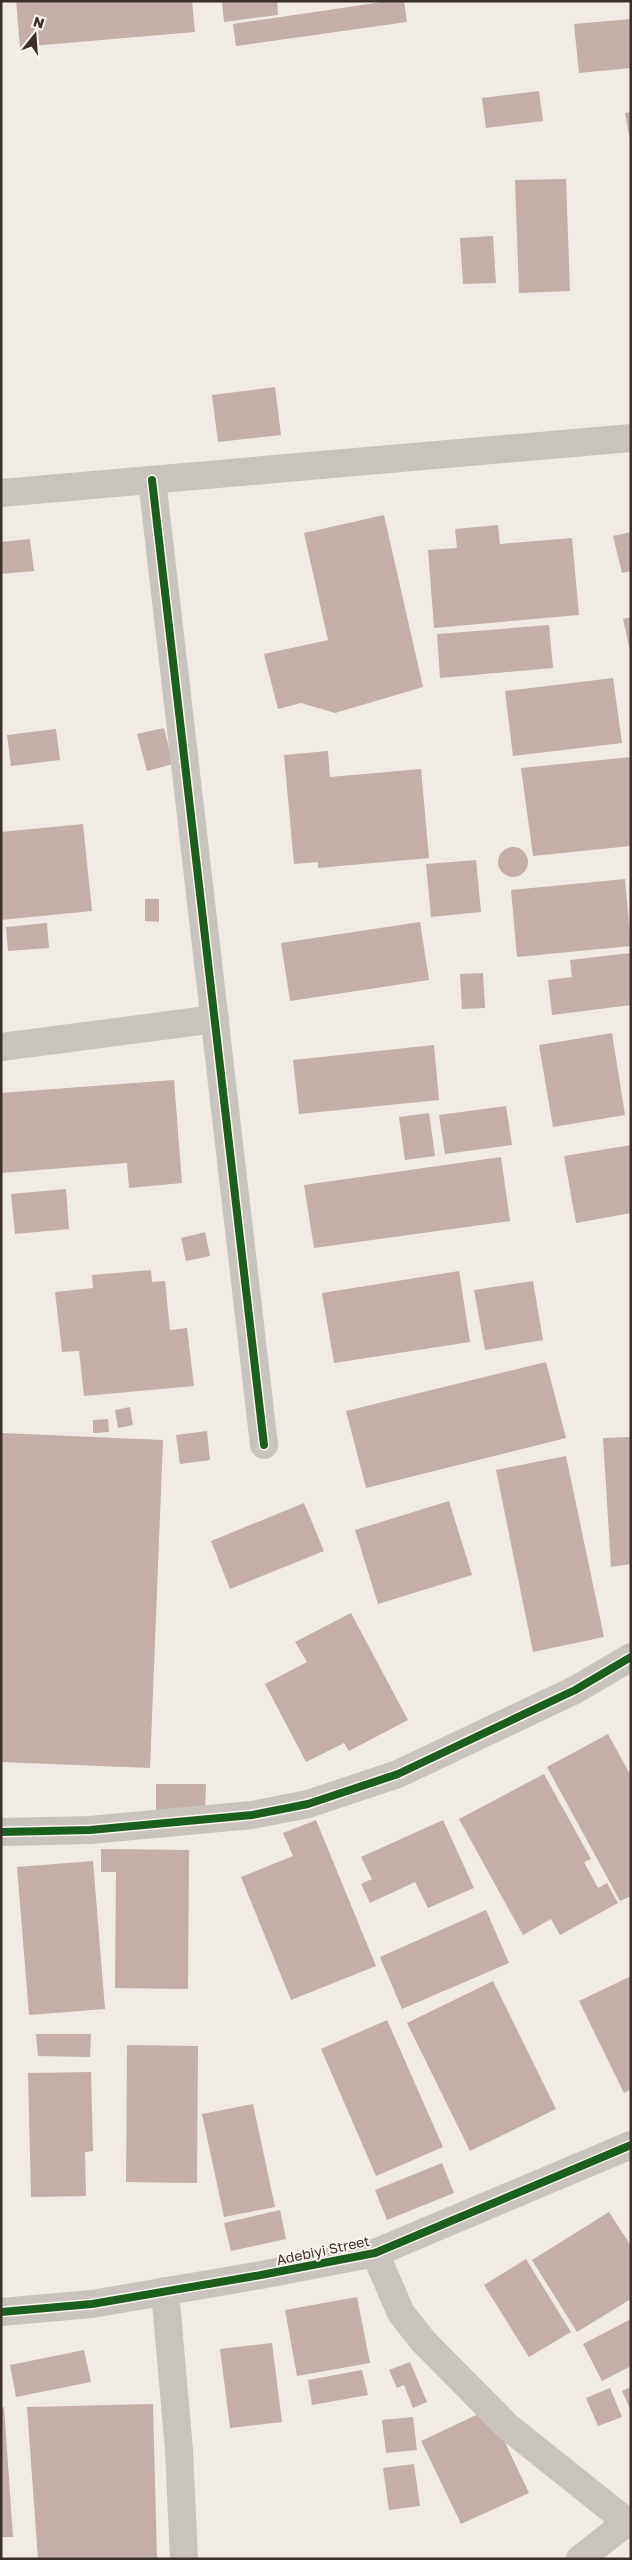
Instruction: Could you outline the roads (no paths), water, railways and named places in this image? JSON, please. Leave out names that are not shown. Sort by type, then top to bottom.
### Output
[{"type":"street","points":[[1,493],[631,438]]},
{"type":"street","points":[[152,480],[264,1444]]},
{"type":"street","points":[[1,1047],[215,1019]]},
{"type":"street","points":[[1,1832],[109,1828],[252,1814],[308,1804],[398,1774],[575,1690],[631,1657]]},
{"type":"street","name":"Adebiyi Street","points":[[1,2312],[92,2304],[261,2275],[374,2253],[631,2145]]},
{"type":"street","points":[[374,2253],[400,2313],[423,2342],[508,2427],[629,2524],[580,2559]]},
{"type":"street","points":[[165,2291],[180,2450],[184,2559]]}]
